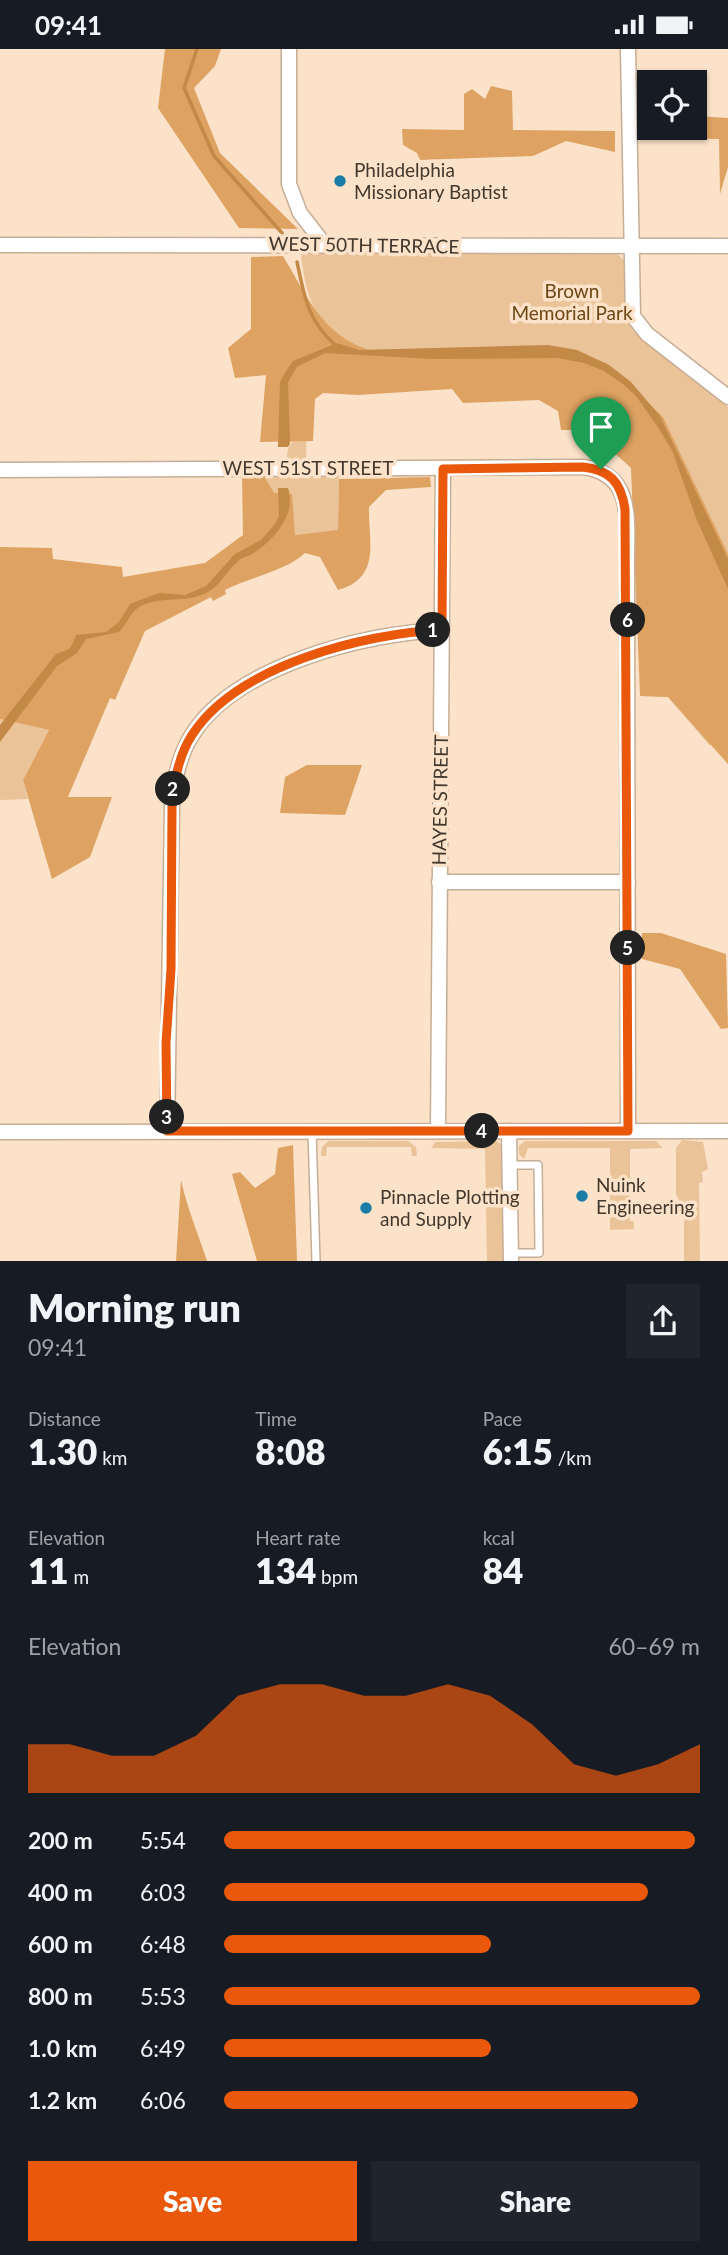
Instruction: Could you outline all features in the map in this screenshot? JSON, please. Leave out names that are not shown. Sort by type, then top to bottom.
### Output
[{"type":"street","points":[[289,49],[289,184],[300,213],[324,244]]},
{"type":"street","points":[[628,49],[633,316],[648,334],[728,397]]},
{"type":"street","name":"WEST 50TH TERRACE","points":[[0,245],[728,246]]},
{"type":"street","name":"WEST 51ST STREET","points":[[0,470],[583,467],[601,469],[613,476],[623,491],[625,509],[628,882]]},
{"type":"street","name":"HAYES STREET","points":[[438,1131],[443,469]]},
{"type":"street","points":[[167,1131],[166,1043],[171,969],[173,795],[181,757],[191,736],[222,701],[296,662],[360,639],[403,632],[442,630]]},
{"type":"street","points":[[439,882],[628,882],[628,1131]]},
{"type":"street","points":[[509,1131],[511,1257]]},
{"type":"street","points":[[0,1132],[728,1131]]},
{"type":"lane","points":[[312,1131],[316,1261]]},
{"type":"lane","points":[[510,1165],[538,1165],[539,1253],[511,1257]]},
{"type":"green space","name":"Brown Memorial Park","points":[[615,252],[624,260],[624,307],[633,331],[728,407],[728,744],[709,745],[668,697],[640,696],[677,486],[606,363],[334,376],[307,404],[306,461],[286,461],[288,449],[297,433],[297,403],[369,350],[338,335],[318,314],[311,302],[301,253]]},
{"type":"green space","points":[[241,473],[339,474],[338,531],[294,535],[264,476],[242,477]]},
{"type":"green space","points":[[0,719],[49,730],[23,780],[28,799],[0,800]]},
{"type":"green space","points":[[682,1140],[703,1142],[708,1169],[702,1172],[703,1182],[699,1183],[700,1261],[684,1261],[684,1211],[676,1194],[676,1148]]},
{"type":"green space","points":[[328,1141],[408,1141],[416,1147],[417,1156],[412,1156],[411,1147],[327,1147],[326,1156],[321,1156],[322,1147]]},
{"type":"green space","points":[[496,1141],[502,1145],[504,1261],[487,1261],[485,1149],[432,1148],[435,1142]]},
{"type":"green space","points":[[525,1141],[656,1141],[663,1148],[630,1149],[630,1221],[634,1222],[634,1229],[610,1230],[610,1148],[528,1148],[524,1159],[519,1154],[519,1146]]},
{"type":"shaded area","points":[[165,49],[221,49],[215,66],[194,88],[220,153],[298,229],[239,228],[158,108]]},
{"type":"shaded area","points":[[491,86],[512,91],[513,130],[615,131],[615,152],[566,141],[533,156],[420,160],[417,153],[403,145],[402,129],[464,130],[464,94],[472,89],[485,99]]},
{"type":"shaded area","points":[[707,117],[728,118],[728,167],[720,194],[719,139],[707,139]]},
{"type":"shaded area","points":[[283,256],[327,324],[353,343],[369,350],[544,346],[606,363],[663,417],[728,554],[728,764],[668,697],[640,696],[631,468],[592,430],[561,430],[558,411],[539,400],[463,403],[452,389],[358,395],[323,393],[315,399],[313,441],[260,442],[266,375],[235,378],[228,348],[251,329],[251,257]]},
{"type":"shaded area","points":[[337,343],[359,350],[548,345],[577,350],[609,365],[631,382],[660,416],[728,559],[728,589],[696,518],[672,450],[657,426],[636,396],[623,384],[604,371],[584,363],[558,358],[432,359],[325,353],[297,367],[288,382],[290,444],[288,447],[278,447],[280,382],[286,371],[293,361]]},
{"type":"shaded area","points":[[264,476],[274,493],[292,494],[295,535],[338,530],[339,479],[430,477],[431,487],[386,490],[369,507],[370,557],[361,576],[352,584],[338,590],[320,557],[305,553],[289,564],[225,590],[226,594],[213,601],[211,597],[145,631],[115,700],[110,698],[68,797],[112,797],[90,857],[52,879],[23,780],[49,730],[0,719],[0,547],[52,548],[53,559],[122,567],[123,577],[205,563],[243,535],[242,477]]},
{"type":"shaded area","points":[[278,488],[288,488],[289,508],[281,526],[268,542],[234,565],[208,592],[191,598],[147,603],[136,609],[119,632],[86,639],[77,653],[57,666],[0,742],[0,725],[56,654],[70,648],[76,635],[106,632],[119,622],[130,604],[159,593],[185,595],[206,586],[235,554],[261,540],[275,524],[279,516]]},
{"type":"shaded area","points":[[307,765],[362,765],[345,815],[280,813],[285,777]]},
{"type":"shaded area","points":[[642,933],[661,933],[726,954],[728,1028],[721,1029],[680,969],[642,959]]},
{"type":"shaded area","points":[[293,1145],[297,1261],[257,1261],[232,1174],[240,1172],[255,1188],[275,1174],[278,1148]]},
{"type":"shaded area","points":[[181,1180],[189,1211],[207,1261],[176,1261]]},
{"type":"waterway","points":[[197,49],[184,88],[214,156],[282,233]]},
{"type":"waterway","points":[[297,262],[305,298],[313,317],[336,346]]},
{"type":"place","name":"Philadelphia Missionary Baptist","points":[[340,181]]},
{"type":"place","name":"Nuink Engineering","points":[[582,1196]]},
{"type":"place","name":"Pinnacle Plotting and Supply","points":[[366,1208]]},
{"type":"route","points":[[443,469],[601,469],[613,476],[623,491],[625,509],[628,1131],[167,1131],[166,1043],[172,930],[172,807],[174,782],[181,757],[191,736],[222,701],[244,687],[296,662],[360,639],[403,632],[442,630],[443,469]]}]
